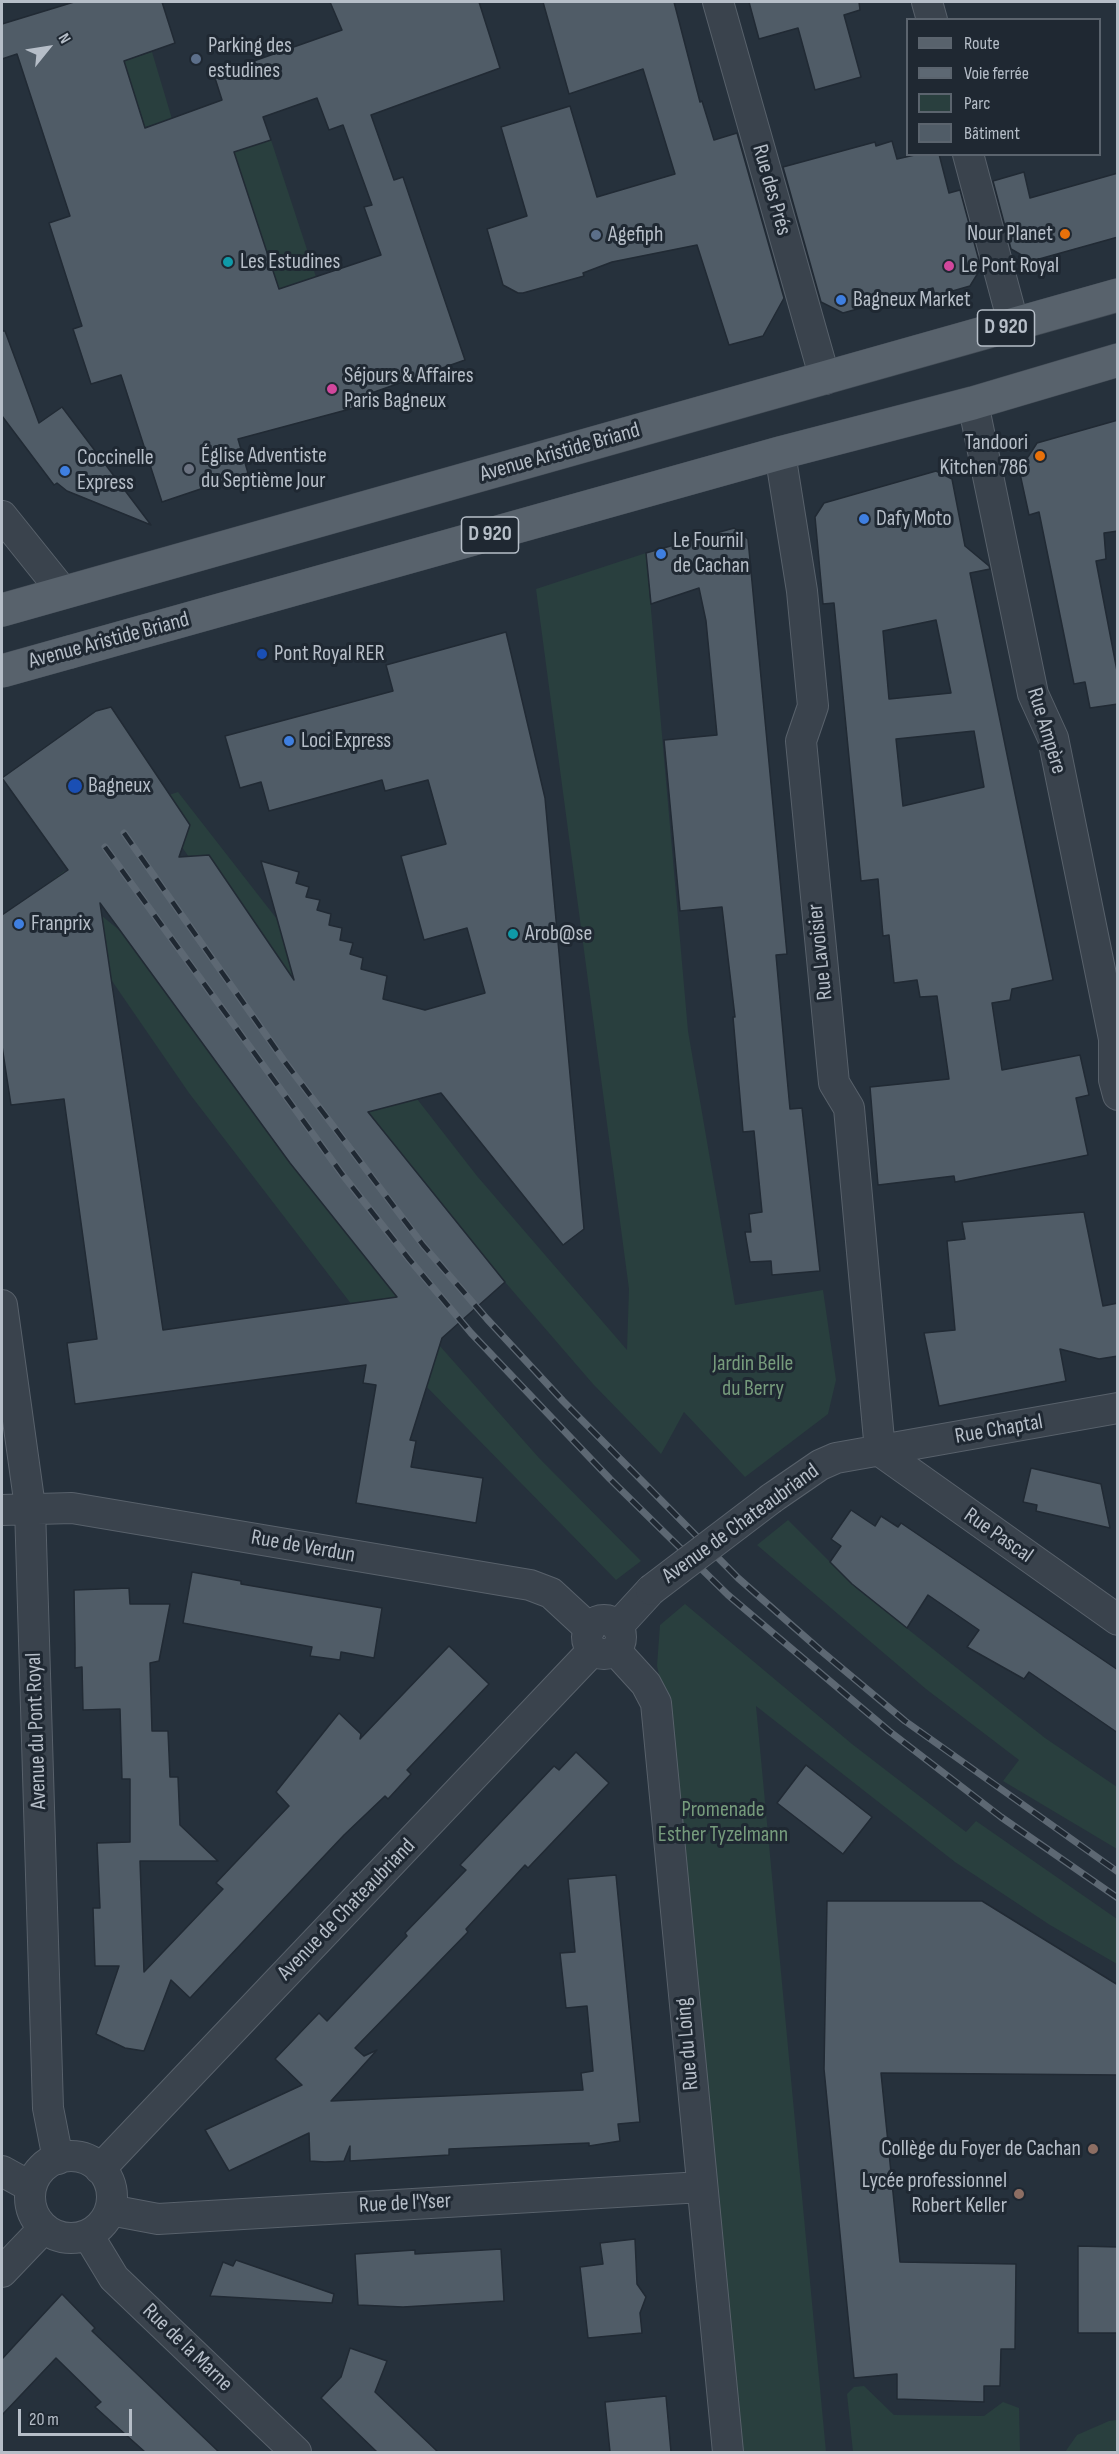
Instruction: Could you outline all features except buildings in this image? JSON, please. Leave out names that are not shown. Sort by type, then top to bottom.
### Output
[{"type":"main road","name":"Avenue Aristide Briand","points":[[2,610],[1118,295]]},
{"type":"main road","name":"Avenue Aristide Briand","points":[[2,671],[780,453],[973,403],[1118,360]]},
{"type":"street","name":"Rue des Prés","points":[[718,2],[825,379]]},
{"type":"street","points":[[927,2],[931,18]]},
{"type":"street","points":[[969,156],[1014,326]]},
{"type":"street","name":"Rue Ampère","points":[[973,403],[1033,694],[1053,738],[1114,1039],[1114,1080],[1118,1095]]},
{"type":"street","name":"Rue Lavoisier","points":[[780,453],[802,591],[813,706],[801,741],[834,1083],[849,1108],[880,1451]]},
{"type":"street","points":[[2,516],[50,596]]},
{"type":"street","name":"Avenue du Pont Royal","points":[[2,1305],[16,1509],[48,2108],[58,2159]]},
{"type":"street","name":"Rue Chaptal","points":[[880,1451],[1118,1408]]},
{"type":"street","name":"Avenue de Chateaubriand","points":[[100,2169],[651,1590],[772,1498],[820,1465],[836,1458],[880,1451]]},
{"type":"street","name":"Rue Pascal","points":[[880,1451],[1118,1620]]},
{"type":"street","name":"Rue de Verdun","points":[[16,1509],[72,1508],[530,1585],[551,1593],[604,1639]]},
{"type":"street","name":"Rue du Loing","points":[[604,1639],[646,1684],[656,1703],[728,2452]]},
{"type":"street","points":[[76,2157],[100,2169],[110,2188],[110,2210],[97,2229],[88,2235],[65,2238],[44,2228],[32,2209],[31,2187],[41,2169],[58,2159],[76,2157]]},
{"type":"street","points":[[2,2171],[31,2187]]},
{"type":"street","name":"Rue de l'Yser","points":[[110,2210],[158,2219],[702,2187]]},
{"type":"street","points":[[2,2272],[44,2228]]},
{"type":"street","name":"Rue de la Marne","points":[[88,2235],[114,2278],[296,2452]]},
{"type":"green space","points":[[152,52],[172,119],[145,127],[124,61]]},
{"type":"green space","points":[[271,140],[316,277],[279,289],[234,152]]},
{"type":"green space","name":"Jardin Belle du Berry","points":[[646,553],[688,1031],[735,1305],[823,1290],[836,1380],[828,1414],[745,1477],[684,1412],[661,1454],[593,1384],[505,1282],[385,1134],[238,929],[182,847],[169,795],[178,792],[477,1176],[627,1350],[629,1289],[536,589]]},
{"type":"green space","points":[[64,871],[102,916],[123,933],[290,1163],[416,1319],[539,1458],[641,1561],[616,1580],[372,1331],[189,1093],[46,885]]},
{"type":"green space","points":[[788,1520],[856,1588],[1045,1738],[1117,1787],[1117,1849],[1003,1781],[1019,1760],[926,1689],[757,1545]]},
{"type":"green space","name":"Promenade Esther Tyzelmann","points":[[685,1604],[852,1744],[966,1832],[976,1821],[1117,1919],[1117,1964],[1050,1925],[955,1862],[756,1706],[826,2452],[739,2452],[670,1723],[657,1666],[660,1625]]},
{"type":"green space","points":[[864,2386],[894,2415],[984,2416],[1003,2402],[1019,2408],[1020,2452],[853,2452],[847,2394],[854,2387]]},
{"type":"green space","points":[[1117,2420],[1117,2452],[1065,2452],[1077,2435],[1109,2421]]},
{"type":"railway","points":[[124,833],[285,1062],[423,1245],[563,1401],[738,1578],[820,1650],[905,1721],[1118,1872]]},
{"type":"railway","points":[[105,847],[342,1174],[409,1259],[471,1333],[610,1479],[728,1595],[889,1731],[1001,1817],[1118,1898]]},
{"type":"place","name":"Parking des estudines","points":[[196,59]]},
{"type":"place","name":"Nour Planet","points":[[1065,234]]},
{"type":"place","name":"Agefiph","points":[[596,235]]},
{"type":"place","name":"Les Estudines","points":[[228,262]]},
{"type":"place","name":"Le Pont Royal","points":[[949,266]]},
{"type":"place","name":"Bagneux Market","points":[[841,300]]},
{"type":"place","name":"Séjours & Affaires Paris Bagneux","points":[[332,389]]},
{"type":"place","name":"Tandoori Kitchen 786","points":[[1040,456]]},
{"type":"place","name":"Église Adventiste du Septième Jour","points":[[189,469]]},
{"type":"place","name":"Coccinelle Express","points":[[65,471]]},
{"type":"place","name":"Dafy Moto","points":[[864,519]]},
{"type":"place","name":"Le Fournil de Cachan","points":[[661,554]]},
{"type":"place","name":"Pont Royal RER","points":[[262,654]]},
{"type":"place","name":"Loci Express","points":[[289,741]]},
{"type":"place","name":"Bagneux","points":[[75,786]]},
{"type":"place","name":"Franprix","points":[[19,924]]},
{"type":"place","name":"Arob@se","points":[[513,934]]},
{"type":"place","name":"Collège du Foyer de Cachan","points":[[1093,2149]]},
{"type":"place","name":"Lycée professionnel Robert Keller","points":[[1019,2194]]}]
